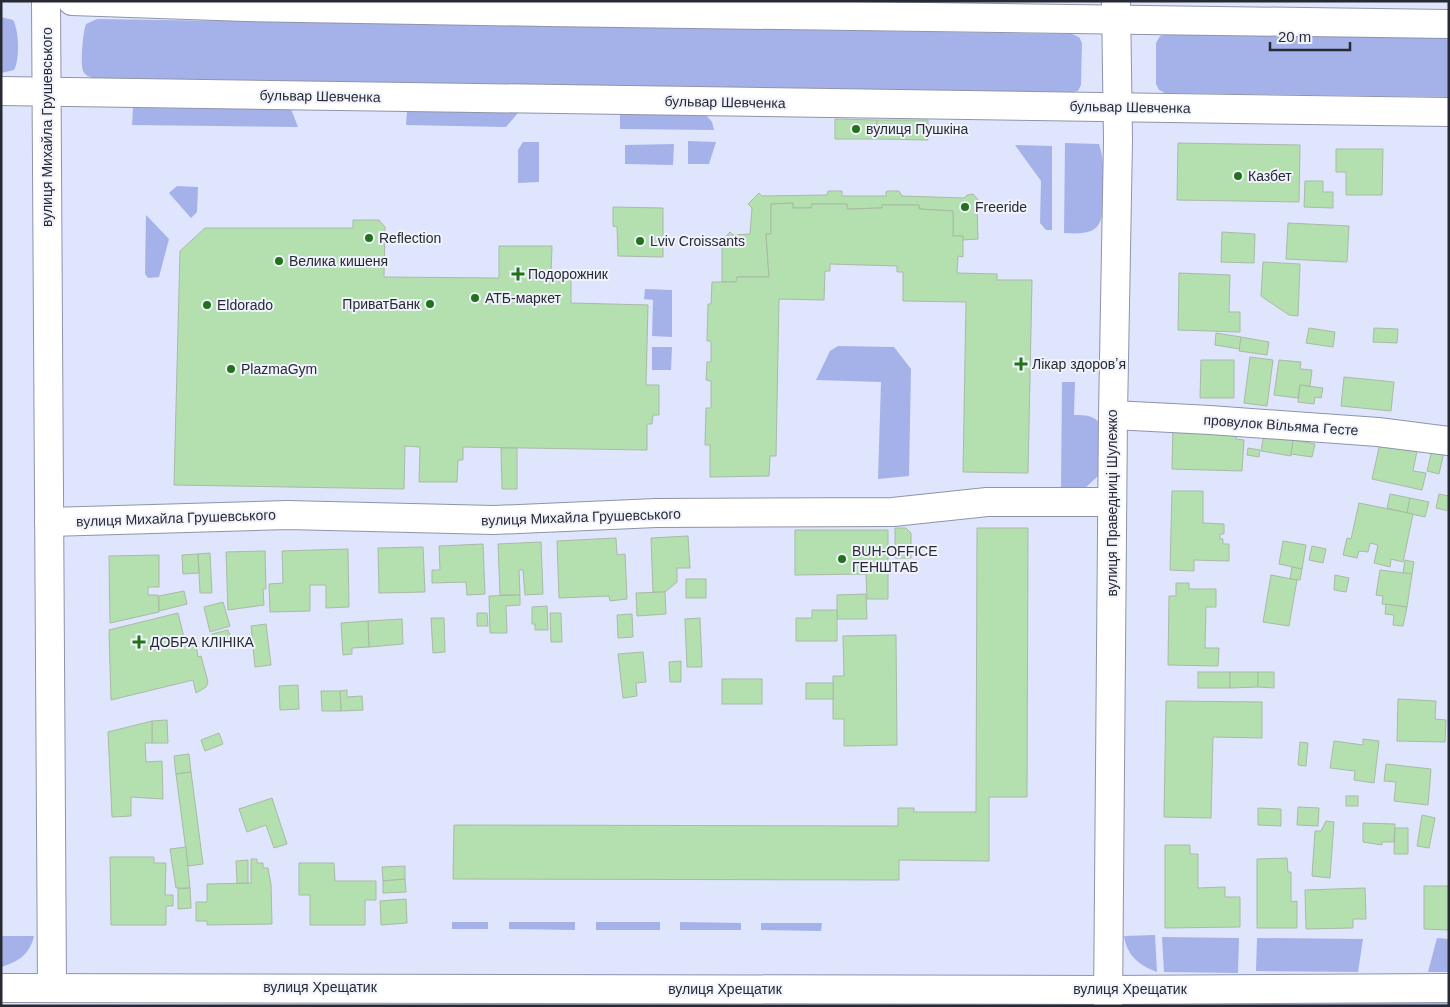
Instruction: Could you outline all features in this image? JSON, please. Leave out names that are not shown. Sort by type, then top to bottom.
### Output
[{"type":"main road","name":"вулиця Михайла Грушевського","points":[[46,1],[53,997]]},
{"type":"main road","points":[[72,1],[246,8],[1117,10],[1449,24]]},
{"type":"main road","name":"вулиця Праведниці Шулежко","points":[[1108,998],[1112,502],[1118,107],[1117,10]]},
{"type":"main road","name":"бульвар Шевченка","points":[[1,91],[1449,112]]},
{"type":"main road","name":"провулок Вільяма Гесте","points":[[1113,415],[1210,420],[1290,428],[1378,432],[1449,441]]},
{"type":"main road","name":"вулиця Михайла Грушевського","points":[[49,522],[287,515],[494,520],[656,513],[892,512],[987,502],[1112,502]]},
{"type":"main road","name":"вулиця Хрещатик","points":[[1,988],[53,997],[1108,998],[1449,988]]},
{"type":"shaded area","points":[[1,17],[13,20],[17,30],[18,45],[14,70],[1,73]]},
{"type":"shaded area","points":[[97,19],[1072,34],[1079,37],[1082,43],[1081,85],[1078,91],[1072,92],[93,78],[87,76],[83,71],[82,47],[86,24]]},
{"type":"shaded area","points":[[1168,34],[1449,37],[1449,97],[1165,93],[1159,90],[1156,84],[1156,43],[1160,36]]},
{"type":"shaded area","points":[[133,108],[291,109],[298,127],[132,125]]},
{"type":"shaded area","points":[[407,111],[518,113],[506,127],[406,125]]},
{"type":"shaded area","points":[[620,114],[706,115],[712,122],[714,130],[620,129]]},
{"type":"shaded area","points":[[688,141],[716,142],[709,164],[688,164]]},
{"type":"shaded area","points":[[523,142],[539,142],[539,182],[518,183],[518,150]]},
{"type":"shaded area","points":[[1065,143],[1099,144],[1101,150],[1103,172],[1101,219],[1093,230],[1087,232],[1064,233]]},
{"type":"shaded area","points":[[674,144],[673,165],[625,164],[625,145]]},
{"type":"shaded area","points":[[1015,145],[1052,146],[1052,230],[1046,230],[1040,223],[1041,181]]},
{"type":"shaded area","points":[[177,186],[198,187],[197,212],[191,218],[169,193]]},
{"type":"shaded area","points":[[146,215],[169,239],[159,277],[148,278],[145,274]]},
{"type":"shaded area","points":[[645,289],[672,290],[672,337],[652,336],[653,300],[644,299]]},
{"type":"shaded area","points":[[838,346],[894,347],[911,369],[909,476],[878,479],[881,382],[816,380],[830,351]]},
{"type":"shaded area","points":[[652,347],[672,347],[671,370],[652,370]]},
{"type":"shaded area","points":[[1062,382],[1075,382],[1074,415],[1093,417],[1101,425],[1098,476],[1084,489],[1061,491]]},
{"type":"shaded area","points":[[452,922],[488,922],[488,929],[452,929]]},
{"type":"shaded area","points":[[509,922],[575,922],[575,930],[509,929]]},
{"type":"shaded area","points":[[596,922],[660,922],[660,930],[596,930]]},
{"type":"shaded area","points":[[680,922],[741,923],[741,930],[680,930]]},
{"type":"shaded area","points":[[761,923],[822,923],[821,931],[761,930]]},
{"type":"shaded area","points":[[1155,935],[1157,972],[1134,959],[1128,949],[1124,936]]},
{"type":"shaded area","points":[[1,936],[34,936],[30,948],[18,960],[1,967]]},
{"type":"shaded area","points":[[1162,937],[1239,938],[1238,973],[1164,972]]},
{"type":"shaded area","points":[[1257,938],[1363,939],[1358,972],[1256,971]]},
{"type":"shaded area","points":[[1437,938],[1449,939],[1449,972],[1428,972]]},
{"type":"shaded area","points":[[1449,1002],[1449,1006],[1153,1006],[1184,1005]]},
{"type":"building","name":"вулиця Пушкіна","points":[[835,119],[877,120],[877,139],[835,139]]},
{"type":"building","points":[[877,120],[928,120],[928,140],[877,139]]},
{"type":"building","name":"Казбет","points":[[1178,143],[1300,145],[1299,202],[1177,200]]},
{"type":"building","points":[[1336,149],[1383,149],[1382,195],[1346,195],[1346,172],[1336,172]]},
{"type":"building","points":[[1305,181],[1323,181],[1323,192],[1333,192],[1333,208],[1304,207]]},
{"type":"building","points":[[828,191],[842,191],[842,196],[886,196],[888,191],[899,191],[902,196],[964,198],[967,195],[973,194],[980,202],[977,207],[978,239],[963,240],[963,236],[953,236],[953,211],[919,209],[919,205],[882,205],[882,208],[847,209],[847,204],[812,204],[811,208],[793,208],[793,203],[771,204],[771,234],[766,234],[769,277],[737,277],[736,282],[722,282],[722,248],[724,247],[720,243],[730,232],[733,235],[750,234],[752,208],[748,204],[759,193],[762,196],[827,195]]},
{"type":"building","points":[[793,203],[793,208],[811,208],[812,204],[847,204],[847,209],[882,208],[882,205],[919,205],[919,209],[953,211],[953,236],[963,236],[963,257],[958,256],[957,273],[997,274],[997,280],[1032,280],[1028,473],[963,472],[966,302],[903,301],[903,272],[897,272],[897,266],[830,264],[830,271],[825,271],[824,300],[779,299],[776,456],[770,456],[769,476],[710,477],[710,445],[705,445],[706,408],[711,408],[711,381],[706,380],[707,362],[711,362],[711,341],[707,341],[708,304],[711,304],[712,282],[736,282],[737,277],[769,277],[766,234],[771,234],[771,204]]},
{"type":"building","name":"Lviv Croissants","points":[[613,207],[663,208],[663,257],[618,256],[617,227],[613,226]]},
{"type":"building","points":[[353,220],[379,220],[385,227],[384,277],[499,278],[499,246],[552,246],[551,276],[571,276],[571,303],[648,305],[646,385],[659,385],[659,415],[653,415],[652,424],[647,424],[647,450],[463,447],[463,460],[458,460],[457,482],[419,482],[420,447],[405,446],[404,489],[174,485],[180,251],[205,228],[353,228]]},
{"type":"building","points":[[1288,223],[1349,226],[1347,262],[1286,259]]},
{"type":"building","points":[[1222,232],[1255,234],[1254,263],[1221,262]]},
{"type":"building","points":[[1263,262],[1300,264],[1298,316],[1289,315],[1261,296]]},
{"type":"building","points":[[1179,273],[1230,275],[1229,312],[1240,312],[1240,332],[1178,330]]},
{"type":"building","points":[[1309,328],[1335,332],[1333,347],[1306,343]]},
{"type":"building","points":[[1374,328],[1398,329],[1397,343],[1373,342]]},
{"type":"building","points":[[1216,333],[1241,337],[1240,349],[1215,345]]},
{"type":"building","points":[[1241,337],[1269,342],[1267,355],[1239,351]]},
{"type":"building","points":[[1250,357],[1273,360],[1267,406],[1244,403]]},
{"type":"building","points":[[1201,360],[1234,360],[1234,398],[1200,398]]},
{"type":"building","points":[[1279,360],[1301,362],[1300,369],[1312,370],[1310,386],[1300,385],[1298,398],[1274,395]]},
{"type":"building","points":[[1344,377],[1394,382],[1391,411],[1341,406]]},
{"type":"building","points":[[1300,385],[1323,388],[1321,398],[1315,397],[1314,404],[1298,402]]},
{"type":"building","points":[[1173,425],[1236,430],[1236,439],[1244,440],[1242,471],[1172,469]]},
{"type":"building","points":[[1264,433],[1294,438],[1291,456],[1261,451]]},
{"type":"building","points":[[1381,439],[1418,446],[1413,471],[1426,473],[1422,490],[1372,479]]},
{"type":"building","points":[[1293,440],[1315,444],[1312,457],[1291,454]]},
{"type":"building","points":[[501,448],[517,448],[517,489],[502,489]]},
{"type":"building","points":[[1248,448],[1260,450],[1259,457],[1247,455]]},
{"type":"building","points":[[1432,450],[1444,452],[1439,474],[1427,471]]},
{"type":"building","points":[[1172,491],[1203,491],[1203,523],[1224,524],[1224,534],[1220,534],[1220,539],[1223,539],[1223,544],[1229,544],[1229,561],[1194,560],[1194,571],[1170,570]]},
{"type":"building","points":[[1390,494],[1410,498],[1407,513],[1387,508]]},
{"type":"building","points":[[1439,494],[1449,496],[1449,511],[1436,508]]},
{"type":"building","points":[[1410,498],[1429,502],[1425,517],[1407,513]]},
{"type":"building","points":[[1359,503],[1413,514],[1403,562],[1391,559],[1390,567],[1374,563],[1378,545],[1370,543],[1368,552],[1359,551],[1357,558],[1343,555],[1347,538],[1351,539]]},
{"type":"building","points":[[895,528],[906,528],[911,533],[911,558],[895,558]]},
{"type":"building","points":[[977,528],[1028,528],[1027,797],[989,797],[989,861],[899,860],[899,880],[453,879],[454,825],[898,826],[898,808],[914,808],[914,812],[976,812]]},
{"type":"building","name":"BUH-OFFICE ГЕНШТАБ","points":[[795,530],[888,530],[888,599],[867,599],[866,574],[795,575]]},
{"type":"building","points":[[688,536],[690,568],[677,568],[677,582],[665,592],[653,592],[651,538]]},
{"type":"building","points":[[616,538],[617,555],[625,554],[627,599],[610,601],[609,596],[559,598],[557,541]]},
{"type":"building","points":[[1283,541],[1306,545],[1302,569],[1279,564]]},
{"type":"building","points":[[541,542],[543,594],[525,595],[523,570],[519,570],[520,595],[500,595],[498,544]]},
{"type":"building","points":[[483,544],[485,594],[467,595],[466,582],[432,583],[432,570],[440,570],[439,546]]},
{"type":"building","points":[[1312,546],[1326,549],[1323,563],[1309,560]]},
{"type":"building","points":[[423,547],[425,592],[379,593],[378,548]]},
{"type":"building","points":[[348,549],[349,607],[326,608],[326,585],[310,585],[310,611],[270,612],[269,584],[283,583],[282,551]]},
{"type":"building","points":[[265,551],[266,589],[263,589],[264,605],[228,610],[226,552]]},
{"type":"building","points":[[210,553],[212,593],[200,593],[198,554]]},
{"type":"building","points":[[198,554],[199,573],[183,574],[182,555]]},
{"type":"building","points":[[159,555],[159,587],[148,587],[148,595],[158,595],[159,612],[110,623],[109,556]]},
{"type":"building","points":[[1405,560],[1414,562],[1412,574],[1403,573]]},
{"type":"building","points":[[1292,567],[1302,569],[1300,580],[1290,579]]},
{"type":"building","points":[[1380,570],[1412,574],[1407,607],[1382,604],[1383,596],[1376,595]]},
{"type":"building","points":[[1271,575],[1297,580],[1289,626],[1263,622]]},
{"type":"building","points":[[1335,575],[1349,578],[1346,592],[1334,590]]},
{"type":"building","points":[[686,579],[706,579],[706,598],[686,598]]},
{"type":"building","points":[[1176,583],[1189,583],[1189,589],[1216,589],[1216,607],[1206,607],[1205,648],[1219,648],[1218,666],[1168,665],[1169,596],[1176,596]]},
{"type":"building","points":[[184,591],[187,604],[159,611],[159,596]]},
{"type":"building","points":[[665,592],[666,614],[637,616],[636,593]]},
{"type":"building","points":[[866,594],[867,619],[837,619],[837,595]]},
{"type":"building","points":[[520,595],[520,605],[506,606],[507,633],[490,633],[489,596]]},
{"type":"building","points":[[223,602],[230,626],[210,632],[204,607]]},
{"type":"building","points":[[1386,604],[1407,607],[1403,626],[1393,625],[1394,615],[1385,614]]},
{"type":"building","points":[[547,606],[548,630],[535,630],[535,624],[532,624],[532,607]]},
{"type":"building","points":[[812,610],[837,610],[837,641],[796,641],[796,618],[812,618]]},
{"type":"building","points":[[178,613],[186,646],[196,644],[198,657],[201,656],[208,682],[206,687],[196,693],[193,680],[111,700],[109,630]]},
{"type":"building","points":[[477,613],[487,613],[488,626],[477,626]]},
{"type":"building","points":[[550,613],[561,613],[562,642],[551,642]]},
{"type":"building","points":[[632,614],[633,637],[618,638],[617,615]]},
{"type":"building","points":[[431,618],[444,618],[445,652],[433,653]]},
{"type":"building","points":[[700,618],[702,667],[687,667],[685,619]]},
{"type":"building","points":[[402,619],[403,644],[369,647],[368,621]]},
{"type":"building","points":[[368,621],[369,647],[352,648],[352,654],[343,655],[341,623]]},
{"type":"building","points":[[266,624],[271,665],[255,667],[251,626]]},
{"type":"building","points":[[228,630],[231,638],[215,642],[212,634]]},
{"type":"building","points":[[896,635],[897,745],[844,746],[844,719],[833,719],[833,676],[844,676],[843,636]]},
{"type":"building","points":[[643,652],[646,682],[636,683],[637,696],[623,698],[618,654]]},
{"type":"building","points":[[681,661],[681,682],[670,682],[669,662]]},
{"type":"building","points":[[1198,672],[1230,672],[1230,688],[1198,688]]},
{"type":"building","points":[[1230,672],[1258,672],[1258,687],[1230,688]]},
{"type":"building","points":[[1258,672],[1274,672],[1274,688],[1258,687]]},
{"type":"building","points":[[722,679],[762,679],[762,704],[722,704]]},
{"type":"building","points":[[806,683],[833,683],[833,699],[806,699]]},
{"type":"building","points":[[298,685],[299,709],[280,710],[279,686]]},
{"type":"building","points":[[347,690],[347,697],[362,696],[363,710],[341,711],[340,691]]},
{"type":"building","points":[[321,691],[340,691],[341,711],[322,711]]},
{"type":"building","points":[[1398,699],[1436,701],[1435,719],[1446,720],[1445,742],[1397,741]]},
{"type":"building","points":[[1166,701],[1262,702],[1262,738],[1213,737],[1211,818],[1164,817]]},
{"type":"building","points":[[167,720],[168,743],[152,743],[152,721]]},
{"type":"building","points":[[152,721],[152,743],[145,743],[146,762],[162,761],[163,799],[131,797],[131,816],[112,817],[108,732]]},
{"type":"building","points":[[219,733],[223,744],[205,751],[201,740]]},
{"type":"building","points":[[1363,739],[1379,741],[1374,783],[1354,780],[1355,771],[1330,768],[1334,741],[1363,745]]},
{"type":"building","points":[[1300,742],[1308,743],[1306,766],[1298,765]]},
{"type":"building","points":[[189,754],[191,772],[176,774],[174,756]]},
{"type":"building","points":[[1386,764],[1431,769],[1428,805],[1394,801],[1396,782],[1384,781]]},
{"type":"building","points":[[191,772],[203,864],[188,866],[176,774]]},
{"type":"building","points":[[1346,796],[1358,796],[1358,806],[1346,806]]},
{"type":"building","points":[[272,798],[287,844],[274,848],[266,825],[247,832],[239,809]]},
{"type":"building","points":[[1298,807],[1319,808],[1318,826],[1297,825]]},
{"type":"building","points":[[1258,808],[1281,809],[1281,826],[1258,825]]},
{"type":"building","points":[[1422,815],[1435,818],[1429,848],[1417,846]]},
{"type":"building","points":[[1326,821],[1334,822],[1330,878],[1312,876],[1315,831],[1321,831]]},
{"type":"building","points":[[1363,823],[1395,824],[1394,842],[1382,842],[1382,845],[1363,842]]},
{"type":"building","points":[[1395,828],[1408,828],[1408,854],[1394,854]]},
{"type":"building","points":[[1165,845],[1190,845],[1190,854],[1198,854],[1198,888],[1225,887],[1225,897],[1240,897],[1240,927],[1165,928]]},
{"type":"building","points":[[186,847],[190,888],[176,888],[170,849]]},
{"type":"building","points":[[110,857],[154,857],[154,863],[166,863],[165,895],[173,895],[173,906],[166,906],[166,925],[111,925]]},
{"type":"building","points":[[1287,858],[1288,872],[1291,872],[1291,902],[1297,901],[1297,928],[1257,928],[1257,859]]},
{"type":"building","points":[[251,859],[257,859],[257,863],[263,863],[263,868],[268,868],[271,884],[272,924],[207,925],[207,921],[196,921],[196,902],[207,902],[207,884],[251,883]]},
{"type":"building","points":[[248,860],[248,883],[237,883],[236,861]]},
{"type":"building","points":[[299,863],[334,863],[335,881],[376,881],[376,900],[365,900],[365,925],[310,925],[310,895],[299,895]]},
{"type":"building","points":[[405,866],[405,879],[383,881],[382,867]]},
{"type":"building","points":[[405,879],[406,892],[383,893],[383,881]]},
{"type":"building","points":[[1424,886],[1449,886],[1449,930],[1424,929]]},
{"type":"building","points":[[190,888],[191,908],[178,909],[178,889]]},
{"type":"building","points":[[1365,888],[1366,919],[1353,919],[1353,928],[1306,929],[1305,890]]},
{"type":"building","points":[[406,899],[407,923],[381,925],[380,901]]},
{"type":"place","name":"вулиця Пушкіна","points":[[856,129]]},
{"type":"place","name":"Казбет","points":[[1238,176]]},
{"type":"place","name":"Freeride","points":[[965,207]]},
{"type":"place","name":"Reflection","points":[[369,238]]},
{"type":"place","name":"Lviv Croissants","points":[[640,241]]},
{"type":"place","name":"Велика кишеня","points":[[279,261]]},
{"type":"place","name":"Подорожник","points":[[518,274]]},
{"type":"place","name":"АТБ-маркет","points":[[475,298]]},
{"type":"place","name":"ПриватБанк","points":[[430,304]]},
{"type":"place","name":"Eldorado","points":[[207,305]]},
{"type":"place","name":"Лікар здоровʼя","points":[[1021,364]]},
{"type":"place","name":"PlazmaGym","points":[[231,369]]},
{"type":"place","name":"BUH-OFFICE ГЕНШТАБ","points":[[842,559]]},
{"type":"place","name":"ДОБРА КЛІНІКА","points":[[139,642]]}]
